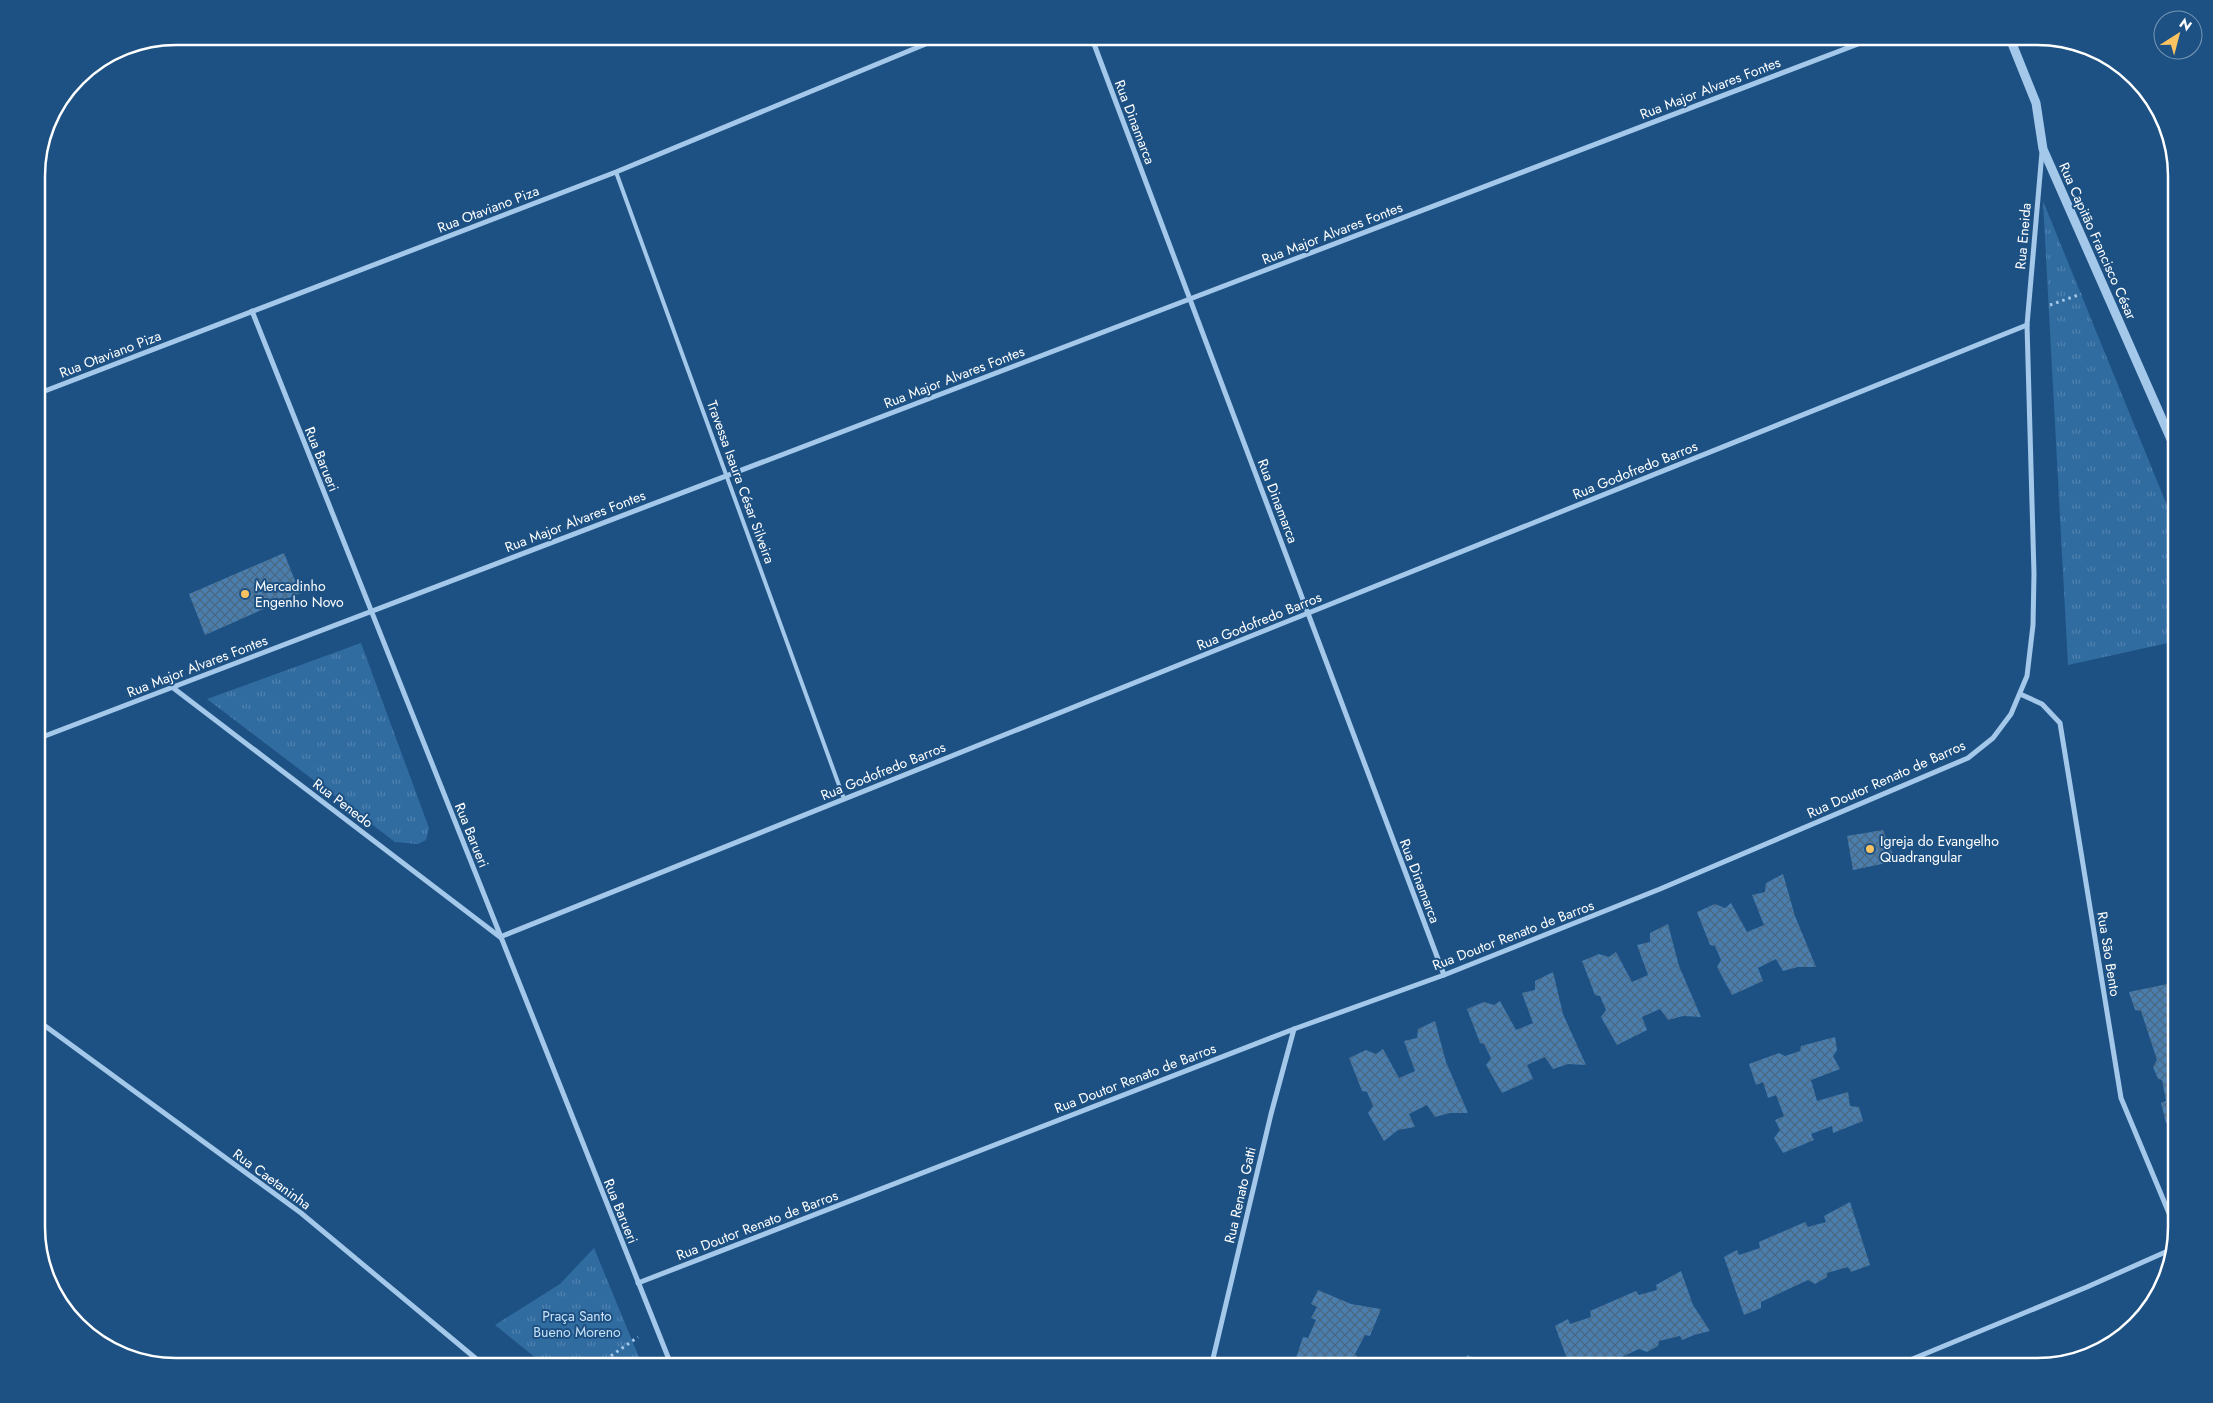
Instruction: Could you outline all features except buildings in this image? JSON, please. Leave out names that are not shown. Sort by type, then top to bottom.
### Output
[{"type":"street","name":"Rua Otaviano Piza","points":[[45,391],[616,172],[923,45]]},
{"type":"street","name":"Rua Dinamarca","points":[[1094,45],[1444,975]]},
{"type":"street","name":"Rua Major Alvares Fontes","points":[[45,736],[1855,45]]},
{"type":"street","name":"Rua Capitão Francisco César","points":[[2013,45],[2036,104],[2043,149],[2168,433]]},
{"type":"street","name":"Rua Eneida","points":[[2027,325],[2043,149]]},
{"type":"street","name":"Rua Barueri","points":[[252,311],[370,612],[668,1358]]},
{"type":"street","name":"Rua Godofredo Barros","points":[[500,937],[2027,325]]},
{"type":"street","name":"Rua Doutor Renato de Barros","points":[[638,1283],[1294,1029],[1444,975],[1686,878],[1968,758],[1993,738],[2010,714],[2028,676],[2034,608],[2027,325]]},
{"type":"street","name":"Rua Penedo","points":[[172,687],[500,937]]},
{"type":"street","name":"Rua São Bento","points":[[2020,694],[2042,704],[2060,723],[2122,1098],[2168,1210]]},
{"type":"street","name":"Rua Caetaninha","points":[[45,1027],[301,1213],[475,1358]]},
{"type":"street","name":"Rua Renato Gatti","points":[[1213,1358],[1271,1114],[1294,1029]]},
{"type":"street","points":[[1915,1358],[2166,1252]]},
{"type":"lane","name":"Travessa Isaura César Silveira","points":[[616,172],[844,799]]},
{"type":"path","points":[[2049,306],[2081,294]]},
{"type":"path","points":[[608,1358],[655,1325]]},
{"type":"green space","points":[[2043,201],[2168,508],[2168,643],[2068,665]]},
{"type":"green space","points":[[361,643],[429,828],[426,840],[418,844],[395,842],[207,699]]},
{"type":"green space","name":"Praça Santo Bueno Moreno","points":[[594,1248],[639,1358],[536,1358],[495,1325],[560,1284]]},
{"type":"place","name":"Mercadinho Engenho Novo","points":[[245,594]]},
{"type":"place","name":"Igreja do Evangelho Quadrangular","points":[[1870,849]]}]
